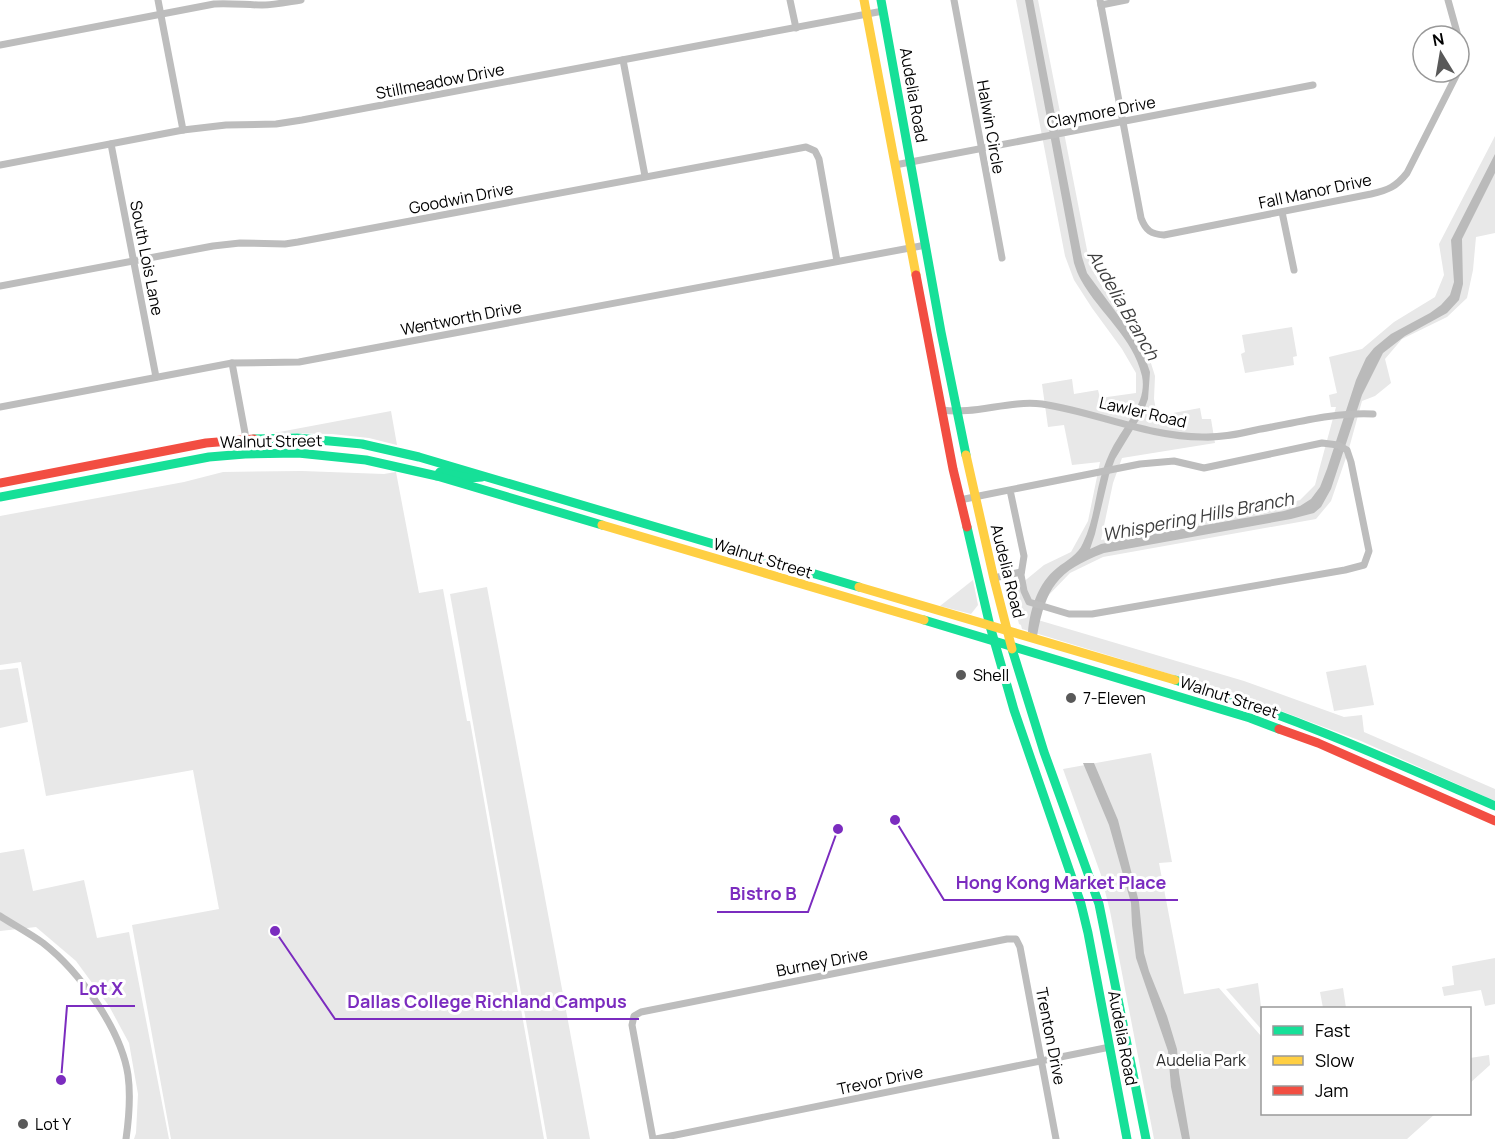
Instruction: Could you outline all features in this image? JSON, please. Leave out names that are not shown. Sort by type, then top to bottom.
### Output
[{"type":"main road","name":"Audelia Road","points":[[864,0],[960,500],[993,641],[1014,710],[1081,904],[1128,1139]]},
{"type":"main road","name":"Audelia Road","points":[[881,0],[956,412],[974,497],[1011,646],[1031,713],[1099,904],[1146,1139]]},
{"type":"main road","name":"Walnut Street","points":[[0,483],[206,443],[297,438],[362,444],[487,476],[1224,695],[1354,744],[1495,806]]},
{"type":"main road","name":"Walnut Street","points":[[0,497],[209,457],[298,453],[366,460],[436,476],[1262,722],[1318,743],[1495,821]]},
{"type":"main road","points":[[436,476],[440,471],[468,478],[487,476]]},
{"type":"main road","points":[[606,527],[610,513]]},
{"type":"main road","points":[[741,567],[746,553]]},
{"type":"main road","points":[[1063,852],[1079,847]]},
{"type":"main road","points":[[1110,1047],[1127,1043]]},
{"type":"street","points":[[158,0],[183,130]]},
{"type":"street","points":[[0,45],[222,3],[264,5],[301,0]]},
{"type":"street","points":[[790,0],[796,28]]},
{"type":"street","name":"Halwin Circle","points":[[954,0],[1002,258]]},
{"type":"street","points":[[1123,121],[1101,2],[1126,0]]},
{"type":"street","name":"Fall Manor Drive","points":[[1448,0],[1455,24]]},
{"type":"street","name":"Stillmeadow Drive","points":[[0,165],[183,130],[226,125],[276,124],[302,120],[883,11]]},
{"type":"street","points":[[623,60],[645,176]]},
{"type":"street","name":"Fall Manor Drive","points":[[1123,121],[1143,225],[1155,235],[1164,235],[1388,190],[1407,173],[1452,84]]},
{"type":"street","name":"Claymore Drive","points":[[895,165],[1313,85]]},
{"type":"street","name":"South Lois Lane","points":[[111,144],[156,377]]},
{"type":"street","name":"Goodwin Drive","points":[[0,286],[213,246],[298,242],[806,147],[814,151],[819,159],[837,261]]},
{"type":"street","points":[[1282,212],[1294,270]]},
{"type":"street","name":"Wentworth Drive","points":[[0,407],[232,363],[299,362],[926,245]]},
{"type":"street","points":[[232,363],[246,439],[245,454]]},
{"type":"street","name":"Lawler Road","points":[[942,410],[956,412],[1039,404],[1084,412],[1175,435],[1202,438],[1343,414],[1374,414]]},
{"type":"street","points":[[960,500],[1140,464],[1174,461],[1204,468],[1324,444],[1338,445],[1347,450],[1349,455],[1369,551],[1364,565],[1345,570],[1092,614],[1069,615],[1029,602],[1024,591],[1021,572],[1024,556],[1011,490]]},
{"type":"street","points":[[994,578],[1021,572]]},
{"type":"street","points":[[0,916],[42,942],[56,955],[87,989],[109,1024],[128,1073],[130,1105],[126,1139]]},
{"type":"street","name":"Burney Drive","points":[[655,1139],[632,1025],[634,1016],[641,1012],[1006,939],[1016,939]]},
{"type":"street","name":"Trenton Drive","points":[[1016,939],[1020,947],[1056,1139]]},
{"type":"street","name":"Trevor Drive","points":[[655,1139],[1110,1047]]},
{"type":"green space","points":[[1016,0],[1038,0],[1091,267],[1103,288],[1144,341],[1155,376],[1154,399],[1157,416],[1200,408],[1202,419],[1211,419],[1215,443],[1122,458],[1113,483],[1101,540],[1256,511],[1300,500],[1315,485],[1336,407],[1331,407],[1329,395],[1337,393],[1329,357],[1362,349],[1394,322],[1435,297],[1444,275],[1439,244],[1495,136],[1495,233],[1476,237],[1473,270],[1467,298],[1447,317],[1402,339],[1385,359],[1391,383],[1375,396],[1362,401],[1331,501],[1316,519],[1103,557],[1070,573],[1044,600],[1038,620],[1244,681],[1344,717],[1362,715],[1364,732],[1495,789],[1495,801],[1361,741],[1239,695],[1022,629],[1019,624],[1011,592],[1044,565],[1071,552],[1088,521],[1100,462],[1072,465],[1064,425],[1048,427],[1042,384],[1072,379],[1074,394],[1098,390],[1100,398],[1136,393],[1136,373],[1074,280],[1065,256]]},
{"type":"green space","points":[[1292,327],[1297,356],[1293,357],[1294,365],[1245,373],[1241,354],[1245,352],[1242,335]]},
{"type":"green space","points":[[391,411],[397,445],[369,438],[332,434],[274,433]]},
{"type":"green space","points":[[302,471],[384,474],[396,472],[419,593],[443,589],[467,721],[470,721],[544,1139],[171,1139],[132,925],[219,909],[193,770],[46,796],[21,662],[0,665],[0,516],[184,482],[223,472]]},
{"type":"green space","points":[[973,580],[978,605],[971,614],[940,606]]},
{"type":"green space","points":[[487,587],[590,1139],[547,1139],[450,594]]},
{"type":"green space","points":[[1366,665],[1374,705],[1334,711],[1326,672]]},
{"type":"green space","points":[[18,668],[28,722],[0,728],[0,670]]},
{"type":"green space","name":"Audelia Park","points":[[1151,753],[1172,862],[1159,863],[1184,994],[1219,988],[1261,1036],[1261,1115],[1434,1115],[1407,1139],[1154,1139],[1110,911],[1101,875],[1063,769]]},
{"type":"green space","points":[[24,849],[33,891],[84,880],[97,938],[129,932],[169,1139],[134,1139],[138,1094],[129,1043],[109,1006],[76,961],[36,927],[0,931],[0,853]]},
{"type":"green space","points":[[1495,958],[1495,1004],[1485,1006],[1481,990],[1444,996],[1442,987],[1454,985],[1452,966]]},
{"type":"green space","points":[[1258,983],[1261,1029],[1226,989]]},
{"type":"green space","points":[[1343,988],[1346,1007],[1323,1007],[1320,992]]},
{"type":"green space","points":[[1489,1055],[1490,1065],[1471,1082],[1471,1058]]},
{"type":"shaded area","points":[[1025,0],[1033,0],[1082,257],[1087,273],[1141,346],[1150,372],[1148,399],[1143,413],[1115,459],[1090,549],[1101,544],[1284,511],[1300,506],[1311,499],[1320,487],[1356,380],[1366,358],[1391,334],[1430,313],[1450,295],[1454,282],[1451,240],[1495,154],[1495,173],[1462,239],[1463,284],[1459,300],[1447,313],[1405,336],[1383,353],[1362,395],[1331,489],[1321,507],[1314,513],[1291,519],[1104,553],[1088,560],[1065,574],[1056,583],[1045,605],[1037,636],[1028,632],[1036,597],[1050,574],[1081,547],[1090,525],[1105,464],[1140,401],[1143,385],[1138,362],[1131,349],[1089,292],[1074,263]]},
{"type":"shaded area","points":[[1083,763],[1094,763],[1118,820],[1139,902],[1144,953],[1177,1049],[1190,1139],[1182,1139],[1171,1087],[1168,1051],[1136,958],[1131,903],[1109,825]]},
{"type":"traffic: fast","points":[[881,0],[941,332],[966,455]]},
{"type":"traffic: fast","points":[[254,439],[297,438],[362,444],[419,457],[859,587]]},
{"type":"traffic: fast","points":[[0,497],[209,457],[298,453],[366,460],[437,476],[602,525]]},
{"type":"traffic: fast","points":[[437,476],[440,472],[468,478],[482,477]]},
{"type":"traffic: fast","points":[[967,527],[990,626],[1014,710],[1081,904],[1127,1139]]},
{"type":"traffic: fast","points":[[924,620],[1250,718],[1279,729]]},
{"type":"traffic: fast","points":[[1012,649],[1044,752],[1099,904],[1146,1139]]},
{"type":"traffic: fast","points":[[1175,680],[1297,722],[1495,806]]},
{"type":"traffic: slow","points":[[864,0],[916,275]]},
{"type":"traffic: slow","points":[[966,455],[1012,649]]},
{"type":"traffic: slow","points":[[602,525],[924,620]]},
{"type":"traffic: slow","points":[[859,587],[1175,680]]},
{"type":"traffic: jam","points":[[916,275],[953,469],[967,527]]},
{"type":"traffic: jam","points":[[0,483],[206,443],[254,439]]},
{"type":"traffic: jam","points":[[1279,729],[1318,743],[1495,821]]},
{"type":"place","name":"Shell","points":[[961,675]]},
{"type":"place","name":"7-Eleven","points":[[1071,698]]},
{"type":"place","name":"Hong Kong Market Place","points":[[895,820]]},
{"type":"place","name":"Bistro B","points":[[838,829]]},
{"type":"place","name":"Dallas College Richland Campus","points":[[275,931]]},
{"type":"place","name":"Lot X","points":[[61,1080]]},
{"type":"place","name":"Lot Y","points":[[23,1124]]},
{"type":"water label","name":"Audelia Branch","points":[[1123,305]]},
{"type":"water label","name":"Whispering Hills Branch","points":[[1198,517]]}]
